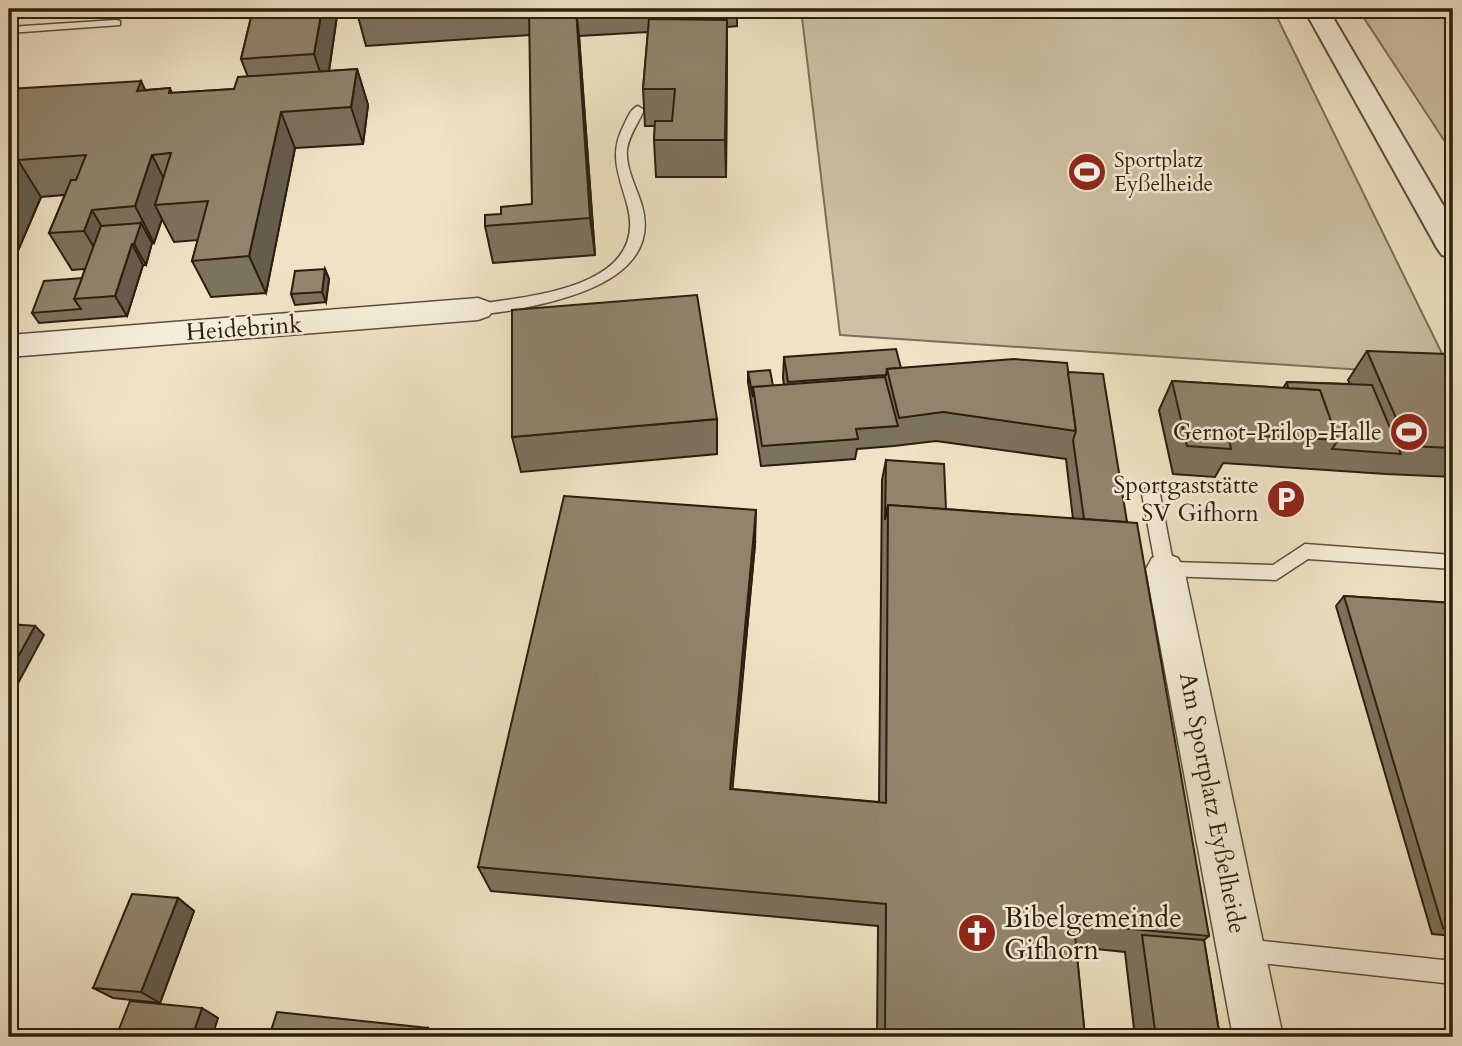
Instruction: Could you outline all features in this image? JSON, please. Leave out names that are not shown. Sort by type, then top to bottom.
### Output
[{"type":"street","points":[[1316,9],[1453,248]]},
{"type":"street","name":"Heidebrink","points":[[9,346],[478,309]]},
{"type":"street","name":"Am Sportplatz Eyßelheide","points":[[1165,569],[1243,950],[1258,1037]]},
{"type":"lane","points":[[9,30],[116,23]]},
{"type":"lane","points":[[478,309],[573,292],[611,275],[633,248],[638,223],[620,150],[638,110]]},
{"type":"lane","points":[[1151,494],[1165,569],[1276,573],[1305,551],[1453,562]]},
{"type":"lane","points":[[1243,950],[1453,973]]},
{"type":"shaded area","name":"Sportplatz Eyßelheide","points":[[801,9],[1273,9],[1453,376],[840,335]]},
{"type":"shaded area","points":[[1358,9],[1453,9],[1453,154]]},
{"type":"building","points":[[253,9],[322,9],[314,54],[241,59]]},
{"type":"building","points":[[529,9],[576,9],[590,218],[485,226],[485,215],[501,214],[501,207],[532,204]]},
{"type":"building","points":[[649,19],[727,20],[725,140],[654,140],[655,121],[672,121],[675,89],[643,89]]},
{"type":"building","points":[[357,69],[351,107],[281,112],[249,256],[192,261],[208,201],[155,205],[171,153],[152,155],[135,206],[92,210],[84,231],[49,233],[71,180],[76,180],[86,155],[18,160],[9,181],[9,89],[141,81],[137,91],[170,88],[169,93],[234,89],[238,77]]},
{"type":"building","points":[[141,223],[115,296],[74,299],[101,226]]},
{"type":"building","points":[[325,269],[322,292],[291,294],[295,271]]},
{"type":"building","points":[[82,278],[74,299],[81,309],[32,313],[44,281]]},
{"type":"building","points":[[697,295],[717,419],[512,437],[512,310]]},
{"type":"building","points":[[896,349],[901,368],[887,369],[886,375],[788,382],[784,357]]},
{"type":"building","points":[[1367,351],[1447,354],[1453,367],[1453,448],[1408,446]]},
{"type":"building","points":[[1014,359],[1067,363],[1076,431],[943,412],[899,418],[887,369]]},
{"type":"building","points":[[770,370],[773,386],[753,387],[753,397],[748,372]]},
{"type":"building","points":[[1068,372],[1103,374],[1127,522],[1084,519],[1073,440],[1076,431]]},
{"type":"building","points":[[885,377],[898,426],[856,429],[858,439],[762,446],[753,387]]},
{"type":"building","points":[[1172,381],[1320,390],[1338,440],[1228,434],[1231,449],[1187,446]]},
{"type":"building","points":[[1287,382],[1372,385],[1401,454],[1332,449],[1338,440],[1320,390],[1288,388]]},
{"type":"building","points":[[886,460],[944,464],[946,509],[888,505],[885,520]]},
{"type":"building","points":[[564,496],[756,510],[730,789],[886,803],[888,505],[1137,523],[1209,936],[1074,924],[1085,1037],[885,1037],[886,904],[478,867]]},
{"type":"building","points":[[1344,596],[1453,603],[1453,929],[1443,928]]},
{"type":"building","points":[[9,624],[35,626],[9,673]]},
{"type":"building","points":[[132,894],[178,898],[141,992],[93,988]]},
{"type":"building","points":[[1142,935],[1204,940],[1220,1037],[1156,1037]]},
{"type":"building","points":[[130,1001],[202,1008],[192,1037],[116,1037]]},
{"type":"building","points":[[277,1012],[428,1028],[426,1037],[269,1037]]},
{"type":"place","name":"Sportplatz Eyßelheide","points":[[1087,172]]},
{"type":"place","name":"Gernot-Prilop-Halle","points":[[1409,432]]},
{"type":"place","name":"Sportgaststätte SV Gifhorn","points":[[1286,499]]},
{"type":"place","name":"Bibelgemeinde Gifhorn","points":[[977,933]]}]
